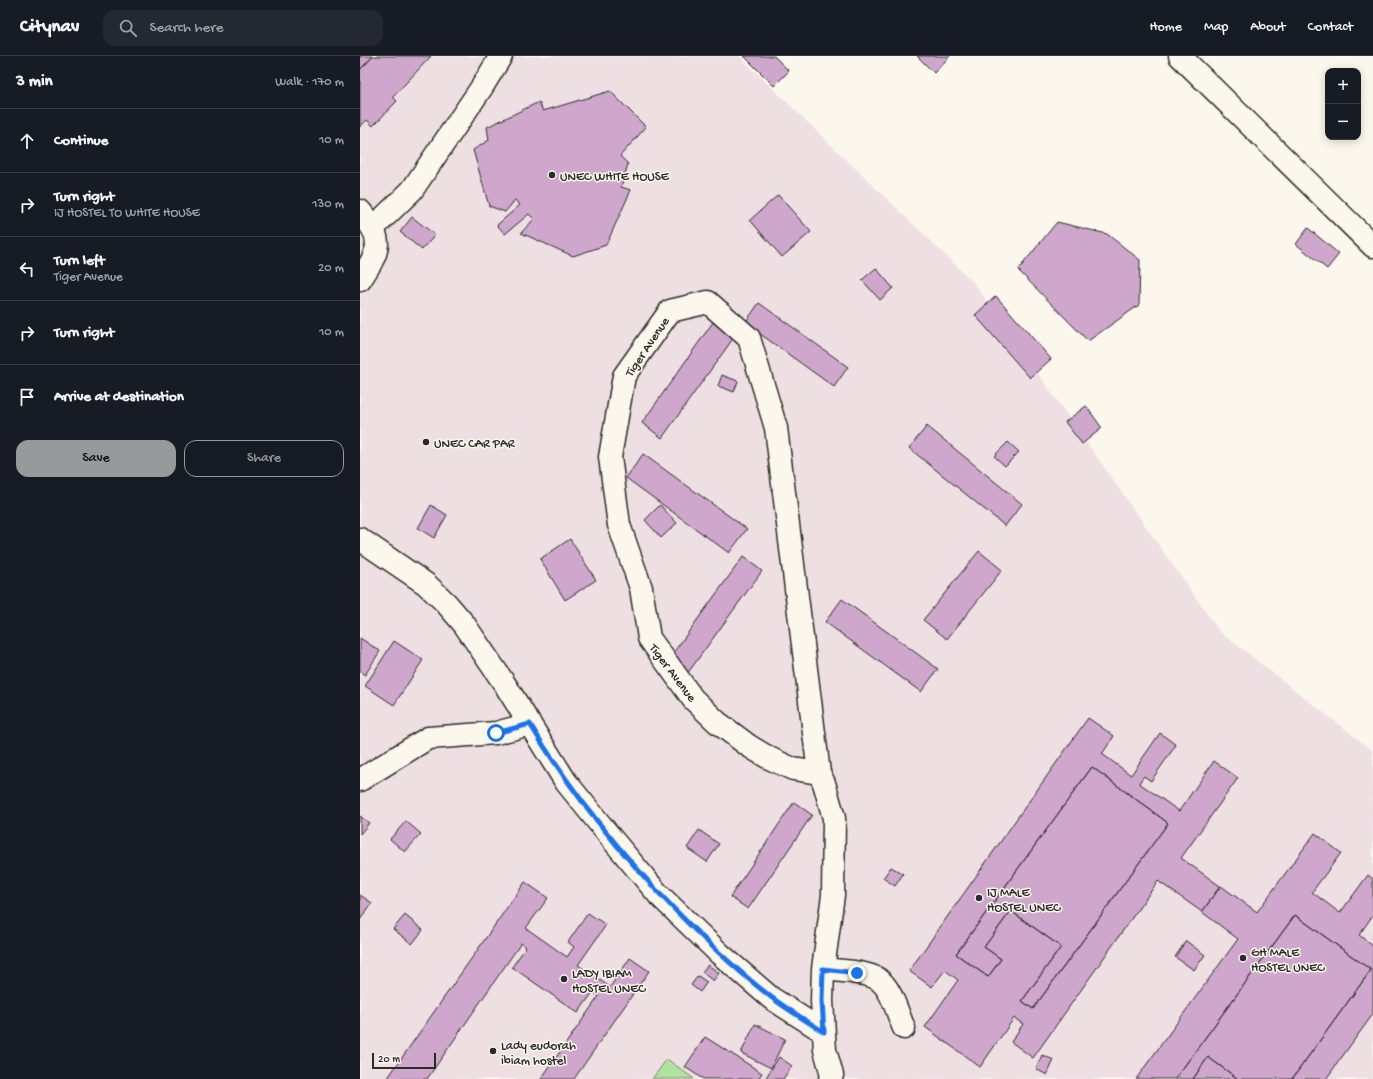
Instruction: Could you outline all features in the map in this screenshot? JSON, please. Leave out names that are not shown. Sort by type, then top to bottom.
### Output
[{"type":"street","points":[[360,280],[372,262],[377,247],[377,234],[367,220],[412,190],[482,87],[501,56]]},
{"type":"street","points":[[1180,56],[1373,246]]},
{"type":"street","name":"Tiger Avenue","points":[[819,773],[794,769],[769,758],[749,746],[718,722],[693,699],[649,638],[641,588],[619,525],[610,457],[624,376],[670,311],[708,302],[749,338],[776,428],[819,773],[824,783],[834,818],[833,895],[823,969],[822,1001],[825,1050],[835,1078]]},
{"type":"street","points":[[360,539],[426,584],[446,602],[464,624],[530,724],[566,782],[612,840],[658,894],[720,954],[771,998],[824,1032]]},
{"type":"street","points":[[360,780],[428,738],[496,733],[530,724]]},
{"type":"street","points":[[823,969],[857,973],[877,978],[888,992],[904,1028]]},
{"type":"shaded area","points":[[360,56],[739,56],[974,283],[1220,632],[1373,751],[1373,1079],[360,1079]]},
{"type":"green space","points":[[667,1059],[694,1079],[652,1079]]},
{"type":"building","points":[[360,56],[373,56],[360,70]]},
{"type":"building","points":[[373,56],[431,56],[393,97],[397,101],[373,126],[367,120],[360,127],[360,70]]},
{"type":"building","points":[[744,56],[774,56],[789,71],[774,86]]},
{"type":"building","points":[[917,56],[950,56],[934,73]]},
{"type":"building","name":"UNEC WHITE HOUSE","points":[[610,91],[646,127],[620,156],[628,164],[621,187],[631,190],[606,245],[573,256],[521,233],[534,219],[529,214],[505,234],[497,225],[520,205],[515,200],[505,212],[489,206],[473,150],[489,140],[487,127],[539,102],[543,111]]},
{"type":"building","points":[[778,195],[811,232],[782,257],[750,220]]},
{"type":"building","points":[[412,217],[435,235],[422,250],[400,232]]},
{"type":"building","points":[[1057,222],[1107,234],[1140,260],[1139,305],[1088,341],[1018,270]]},
{"type":"building","points":[[1308,228],[1339,254],[1327,269],[1296,244]]},
{"type":"building","points":[[876,268],[893,288],[880,300],[862,280]]},
{"type":"building","points":[[996,296],[1051,359],[1030,378],[975,315]]},
{"type":"building","points":[[759,303],[848,367],[834,387],[745,323]]},
{"type":"building","points":[[716,318],[737,333],[662,438],[642,423]]},
{"type":"building","points":[[722,375],[738,381],[734,392],[718,386]]},
{"type":"building","points":[[1086,406],[1102,428],[1082,444],[1065,422]]},
{"type":"building","points":[[927,426],[1022,504],[1005,526],[909,448]]},
{"type":"building","points":[[1008,442],[1019,452],[1005,466],[994,456]]},
{"type":"building","points":[[643,454],[747,529],[729,553],[626,478]]},
{"type":"building","points":[[431,505],[447,515],[434,538],[418,528]]},
{"type":"building","points":[[660,505],[677,523],[661,538],[645,520]]},
{"type":"building","points":[[570,539],[596,580],[565,600],[540,559]]},
{"type":"building","points":[[979,551],[1002,570],[947,639],[923,620]]},
{"type":"building","points":[[743,557],[762,571],[687,674],[668,660]]},
{"type":"building","points":[[842,599],[938,669],[921,692],[825,622]]},
{"type":"building","points":[[360,638],[380,651],[365,675],[360,672]]},
{"type":"building","points":[[394,641],[423,660],[394,705],[365,686]]},
{"type":"building","name":"IJ MALE HOSTEL UNEC","points":[[1088,718],[1114,736],[1102,754],[1131,775],[1160,733],[1176,745],[1151,781],[1144,776],[1139,783],[1179,811],[1214,761],[1238,778],[1181,858],[1220,886],[1202,912],[1158,881],[1033,1058],[1011,1042],[1023,1024],[1014,1018],[980,1067],[925,1027],[958,980],[945,970],[932,987],[909,971]],"holes":[[[1092,767],[1168,823],[1033,1009],[1022,1001],[1061,947],[1011,911],[984,947],[1001,959],[988,977],[956,954]]]},
{"type":"building","points":[[1092,767],[1168,823],[1033,1009],[1022,1001],[1061,947],[1011,911],[984,947],[1001,959],[988,977],[956,954]]},
{"type":"building","points":[[794,802],[812,815],[748,909],[730,897]]},
{"type":"building","points":[[360,816],[369,823],[360,834]]},
{"type":"building","points":[[406,821],[421,834],[405,852],[390,839]]},
{"type":"building","points":[[699,830],[719,844],[707,862],[687,848]]},
{"type":"building","name":"GH MALE HOSTEL UNEC","points":[[1315,833],[1341,853],[1312,892],[1340,913],[1368,875],[1373,879],[1373,915],[1359,935],[1373,946],[1373,1014],[1326,1079],[1292,1079],[1371,970],[1295,915],[1175,1079],[1136,1079],[1238,939],[1202,912],[1221,886],[1257,912]]},
{"type":"building","points":[[891,867],[903,874],[895,886],[883,878]]},
{"type":"building","name":"LADY IBIAM HOSTEL UNEC","points":[[525,882],[548,898],[526,928],[567,957],[574,947],[568,942],[588,913],[606,925],[578,965],[610,987],[630,958],[649,971],[574,1079],[541,1079],[599,996],[593,992],[578,1013],[512,967],[526,947],[521,943],[427,1079],[387,1079]]},
{"type":"building","points":[[360,895],[372,903],[360,920]]},
{"type":"building","points":[[405,915],[423,930],[412,944],[393,929]]},
{"type":"building","points":[[1295,915],[1371,970],[1292,1079],[1238,1079],[1208,1057],[1193,1079],[1175,1079]]},
{"type":"building","points":[[1186,941],[1205,955],[1194,970],[1175,957]]},
{"type":"building","points":[[708,965],[719,973],[713,981],[702,972]]},
{"type":"building","points":[[698,976],[707,982],[700,992],[691,985]]},
{"type":"building","points":[[755,1024],[785,1039],[771,1068],[741,1053]]},
{"type":"building","points":[[705,1037],[762,1073],[758,1079],[703,1079],[685,1067]]},
{"type":"building","points":[[1042,1055],[1054,1060],[1047,1075],[1036,1069]]},
{"type":"building","points":[[779,1057],[792,1066],[783,1079],[765,1079]]},
{"type":"building","points":[[1208,1057],[1238,1079],[1193,1079]]},
{"type":"place","name":"UNEC WHITE HOUSE","points":[[552,175]]},
{"type":"place","name":"UNEC CAR PAR","points":[[426,442]]},
{"type":"place","name":"IJ MALE HOSTEL UNEC","points":[[979,898]]},
{"type":"place","name":"GH MALE HOSTEL UNEC","points":[[1243,958]]},
{"type":"place","name":"LADY IBIAM HOSTEL UNEC","points":[[564,979]]},
{"type":"place","name":"Lady eudorah ibiam hostel","points":[[493,1051]]},
{"type":"route","points":[[496,733],[530,724],[566,782],[612,840],[658,894],[720,954],[771,998],[824,1032],[822,1001],[823,969],[857,973]]}]
